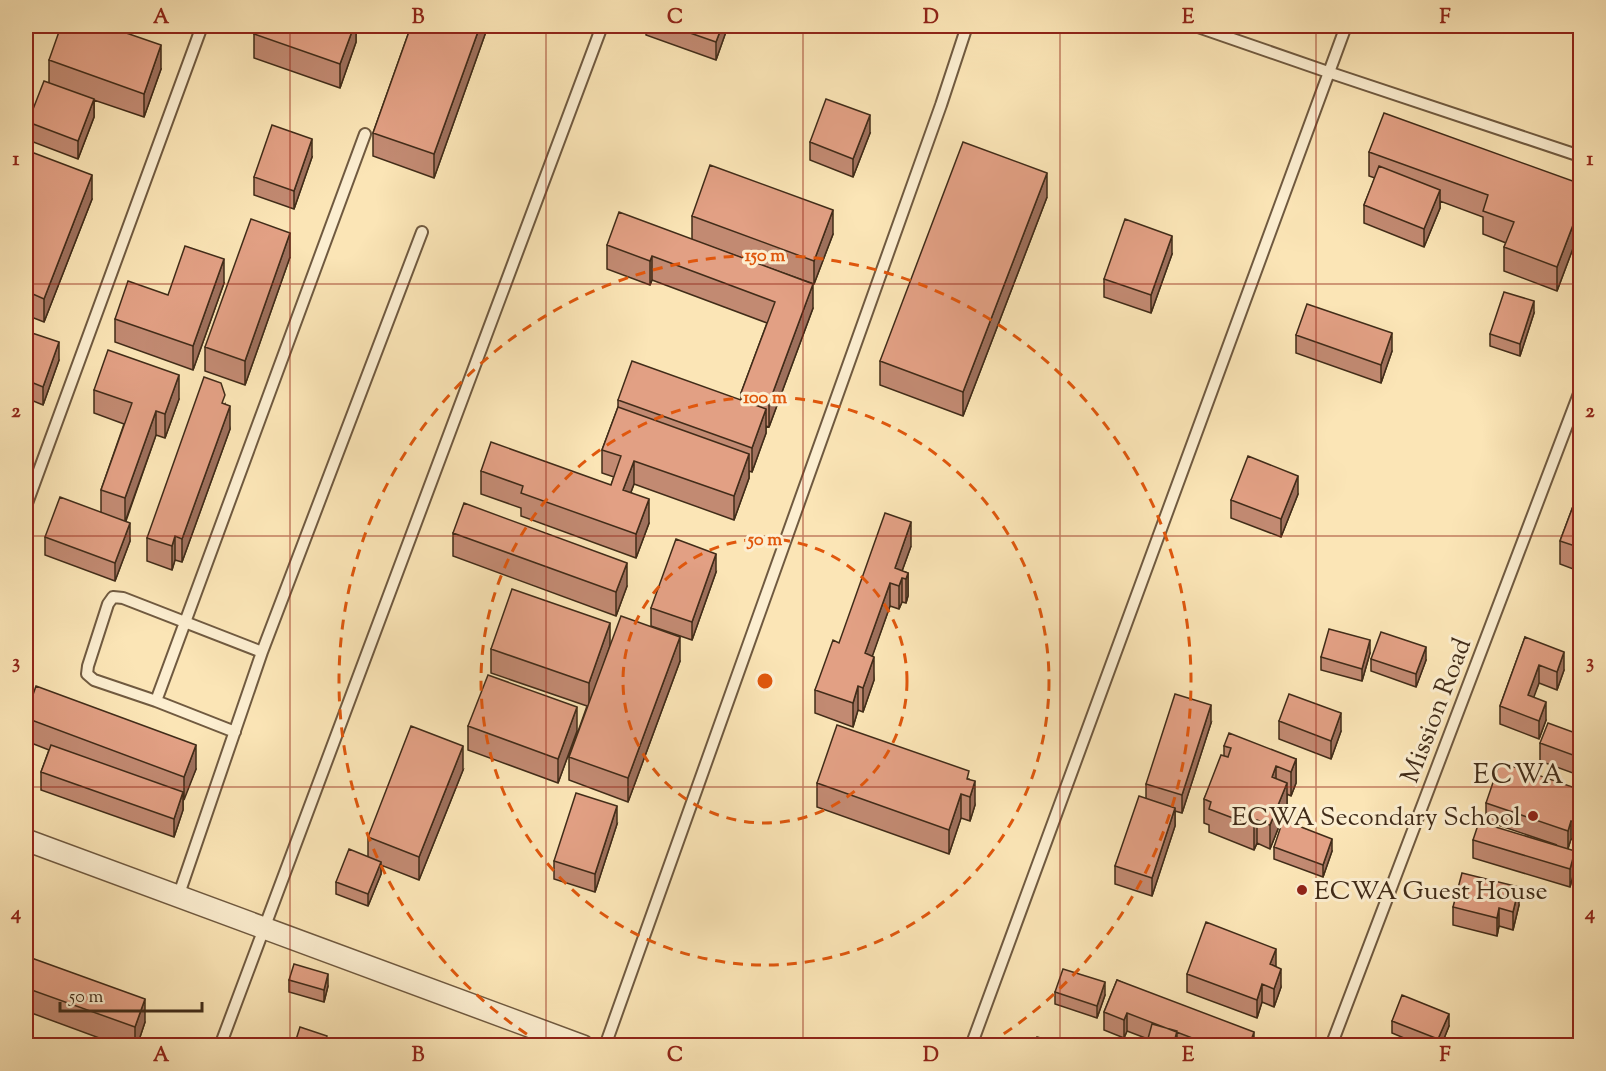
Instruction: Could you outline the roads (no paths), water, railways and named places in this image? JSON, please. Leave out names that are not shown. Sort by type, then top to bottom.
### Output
[{"type":"street","points":[[26,840],[583,1046]]},
{"type":"lane","points":[[26,506],[202,26]]},
{"type":"lane","points":[[220,1046],[602,26]]},
{"type":"lane","points":[[605,1046],[941,105],[967,26]]},
{"type":"lane","points":[[1195,26],[1581,156]]},
{"type":"lane","points":[[971,1046],[1346,26]]},
{"type":"lane","points":[[156,701],[365,134]]},
{"type":"lane","points":[[178,897],[262,652],[423,232]]},
{"type":"lane","name":"Mission Road","points":[[1331,1046],[1581,391]]},
{"type":"lane","points":[[235,732],[94,680],[87,674],[108,604],[113,597],[123,598],[262,652]]},
{"type":"place","name":"ECWA Secondary School","points":[[1533,816]]},
{"type":"place","name":"ECWA Guest House","points":[[1302,890]]},
{"type":"district","name":"ECWA","points":[[1519,774]]}]
